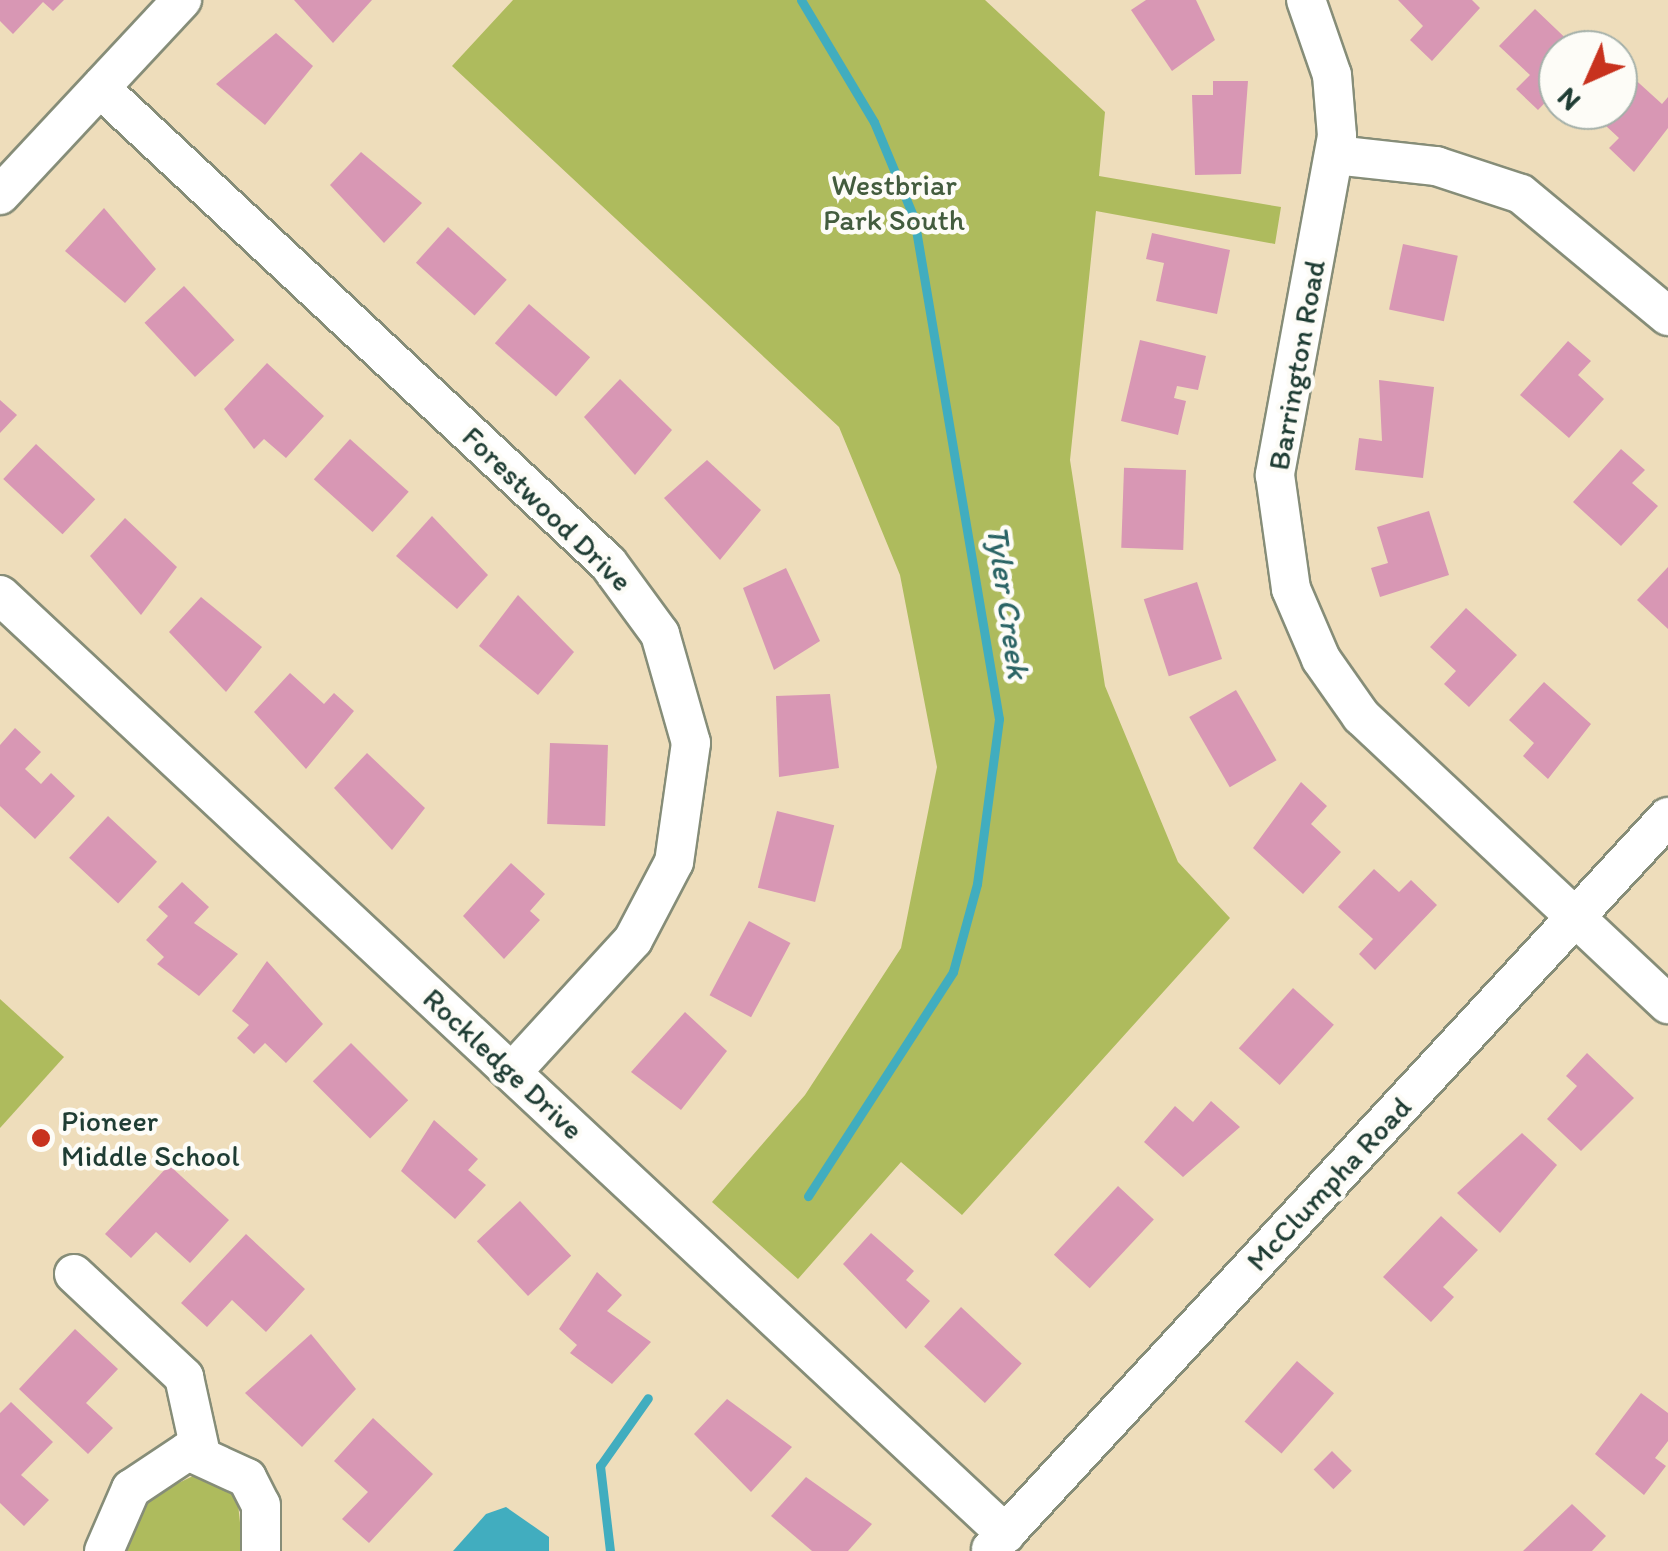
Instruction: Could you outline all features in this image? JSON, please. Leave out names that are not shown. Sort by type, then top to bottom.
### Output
[{"type":"street","points":[[0,196],[182,0]]},
{"type":"street","name":"Barrington Road","points":[[1306,0],[1332,75],[1335,155],[1275,476],[1291,589],[1321,660],[1361,716],[1668,1004]]},
{"type":"street","name":"Forestwood Drive","points":[[100,88],[608,564],[666,648],[691,742],[674,862],[633,940],[512,1072]]},
{"type":"street","points":[[1335,155],[1436,166],[1522,194],[1668,316]]},
{"type":"street","name":"Rockledge Drive","points":[[0,596],[512,1072],[998,1542]]},
{"type":"street","name":"McClumpha Road","points":[[998,1542],[1668,816]]},
{"type":"street","points":[[74,1274],[184,1377],[202,1454]]},
{"type":"street","points":[[104,1551],[144,1477],[188,1451],[202,1454],[247,1478],[262,1506],[260,1551]]},
{"type":"green space","name":"Westbriar Park South","points":[[513,0],[985,0],[1105,112],[1099,176],[1281,207],[1275,244],[1096,211],[1070,460],[1105,686],[1178,862],[1230,918],[962,1215],[901,1162],[798,1279],[712,1202],[805,1095],[901,948],[937,767],[900,575],[839,427],[452,66]]},
{"type":"green space","points":[[0,999],[64,1057],[0,1128]]},
{"type":"green space","points":[[199,1473],[237,1494],[243,1551],[123,1551],[146,1499]]},
{"type":"water","points":[[506,1507],[549,1537],[549,1551],[453,1551],[486,1514]]},
{"type":"building","points":[[0,0],[64,0],[53,11],[43,2],[13,34],[0,21]]},
{"type":"building","points":[[294,0],[372,0],[333,43]]},
{"type":"building","points":[[1146,0],[1196,0],[1215,40],[1172,71],[1131,10]]},
{"type":"building","points":[[1398,0],[1472,0],[1480,8],[1432,61],[1410,40],[1423,26]]},
{"type":"building","points":[[1535,9],[1557,30],[1538,30],[1538,110],[1516,89],[1530,75],[1499,46]]},
{"type":"building","points":[[276,33],[313,66],[265,125],[216,84]]},
{"type":"building","points":[[1213,81],[1248,81],[1241,174],[1195,175],[1192,95],[1213,95]]},
{"type":"building","points":[[1638,82],[1662,104],[1668,97],[1668,128],[1634,172],[1609,148],[1619,138],[1610,130],[1638,130]]},
{"type":"building","points":[[361,152],[422,203],[384,243],[330,185]]},
{"type":"building","points":[[104,208],[156,269],[125,303],[65,251]]},
{"type":"building","points":[[448,227],[507,280],[475,316],[416,263]]},
{"type":"building","points":[[1152,233],[1230,250],[1217,314],[1156,301],[1164,263],[1146,259]]},
{"type":"building","points":[[1403,244],[1458,256],[1444,321],[1389,310]]},
{"type":"building","points":[[184,286],[234,340],[195,377],[145,323]]},
{"type":"building","points":[[529,304],[590,357],[556,396],[495,343]]},
{"type":"building","points":[[1140,340],[1206,356],[1198,390],[1177,386],[1174,398],[1186,401],[1178,435],[1121,421]]},
{"type":"building","points":[[1568,341],[1591,361],[1578,375],[1604,399],[1569,438],[1520,395]]},
{"type":"building","points":[[267,363],[324,416],[286,458],[264,439],[254,449],[224,409]]},
{"type":"building","points":[[620,379],[672,430],[635,475],[584,417]]},
{"type":"building","points":[[1379,380],[1434,387],[1423,478],[1355,470],[1359,438],[1382,441]]},
{"type":"building","points":[[0,400],[17,415],[0,433]]},
{"type":"building","points":[[350,439],[409,492],[373,532],[314,479]]},
{"type":"building","points":[[36,444],[95,499],[63,534],[3,479]]},
{"type":"building","points":[[1621,449],[1645,470],[1632,483],[1658,506],[1621,546],[1573,502]]},
{"type":"building","points":[[707,460],[761,510],[720,560],[664,498]]},
{"type":"building","points":[[1124,468],[1186,470],[1183,550],[1121,548]]},
{"type":"building","points":[[1429,511],[1449,575],[1380,597],[1371,568],[1388,563],[1377,527]]},
{"type":"building","points":[[432,516],[488,575],[457,609],[396,556]]},
{"type":"building","points":[[125,518],[177,567],[141,615],[90,556]]},
{"type":"building","points":[[1668,567],[1668,629],[1637,600]]},
{"type":"building","points":[[786,568],[820,641],[774,670],[743,588]]},
{"type":"building","points":[[1197,582],[1222,659],[1169,676],[1144,599]]},
{"type":"building","points":[[518,595],[574,652],[538,695],[479,646]]},
{"type":"building","points":[[201,597],[262,647],[226,692],[169,632]]},
{"type":"building","points":[[1466,608],[1517,655],[1469,707],[1444,684],[1456,671],[1430,647]]},
{"type":"building","points":[[290,673],[324,704],[334,693],[354,711],[306,769],[254,712]]},
{"type":"building","points":[[1544,682],[1591,724],[1548,779],[1523,756],[1534,743],[1509,720]]},
{"type":"building","points":[[1236,690],[1276,760],[1230,787],[1189,717]]},
{"type":"building","points":[[830,694],[839,768],[779,777],[776,696]]},
{"type":"building","points":[[15,728],[41,752],[25,769],[41,784],[51,773],[75,796],[35,839],[0,806],[0,745]]},
{"type":"building","points":[[550,743],[608,745],[605,826],[547,824]]},
{"type":"building","points":[[367,753],[425,808],[392,850],[334,788]]},
{"type":"building","points":[[1301,782],[1327,806],[1311,824],[1341,852],[1303,894],[1253,848]]},
{"type":"building","points":[[777,811],[834,825],[815,902],[758,888]]},
{"type":"building","points":[[108,816],[157,862],[118,903],[69,858]]},
{"type":"building","points":[[511,863],[545,894],[530,911],[540,920],[504,959],[463,916]]},
{"type":"building","points":[[1374,869],[1399,892],[1411,880],[1437,905],[1375,970],[1359,954],[1373,939],[1338,907]]},
{"type":"building","points":[[182,882],[209,907],[194,923],[238,954],[199,996],[157,964],[164,957],[146,940],[168,916],[158,907]]},
{"type":"building","points":[[749,921],[790,943],[751,1017],[710,995]]},
{"type":"building","points":[[267,961],[323,1024],[286,1063],[265,1043],[254,1054],[237,1038],[249,1025],[232,1011]]},
{"type":"building","points":[[1293,988],[1334,1025],[1280,1085],[1239,1048]]},
{"type":"building","points":[[685,1012],[727,1051],[681,1110],[631,1072]]},
{"type":"building","points":[[351,1043],[408,1100],[370,1138],[313,1081]]},
{"type":"building","points":[[1587,1053],[1634,1098],[1581,1151],[1547,1119],[1577,1086],[1566,1076]]},
{"type":"building","points":[[1211,1101],[1240,1127],[1183,1177],[1144,1142],[1175,1106],[1193,1122]]},
{"type":"building","points":[[434,1120],[478,1159],[468,1170],[486,1185],[455,1219],[401,1171]]},
{"type":"building","points":[[1522,1133],[1557,1165],[1500,1233],[1457,1193]]},
{"type":"building","points":[[169,1165],[229,1220],[190,1263],[156,1232],[131,1258],[105,1234]]},
{"type":"building","points":[[1118,1186],[1154,1219],[1090,1288],[1054,1255]]},
{"type":"building","points":[[520,1201],[571,1256],[528,1296],[477,1241]]},
{"type":"building","points":[[1441,1216],[1478,1250],[1443,1287],[1454,1297],[1431,1322],[1383,1277]]},
{"type":"building","points":[[871,1233],[914,1271],[906,1280],[930,1301],[906,1329],[843,1264]]},
{"type":"building","points":[[246,1234],[305,1289],[266,1332],[232,1300],[207,1327],[181,1303]]},
{"type":"building","points":[[597,1272],[622,1295],[607,1311],[651,1342],[612,1384],[570,1353],[577,1345],[559,1329]]},
{"type":"building","points":[[961,1307],[1022,1364],[985,1403],[924,1346]]},
{"type":"building","points":[[75,1329],[118,1369],[86,1403],[113,1428],[88,1454],[19,1389]]},
{"type":"building","points":[[311,1334],[356,1389],[302,1447],[245,1393]]},
{"type":"building","points":[[1297,1361],[1334,1393],[1281,1454],[1245,1421]]},
{"type":"building","points":[[1641,1393],[1668,1413],[1668,1441],[1655,1458],[1666,1466],[1644,1495],[1595,1454]]},
{"type":"building","points":[[727,1399],[792,1447],[751,1492],[694,1434]]},
{"type":"building","points":[[11,1402],[53,1442],[21,1475],[49,1500],[24,1526],[0,1503],[0,1413]]},
{"type":"building","points":[[373,1418],[433,1474],[369,1543],[342,1519],[368,1492],[334,1461]]},
{"type":"building","points":[[1332,1451],[1352,1471],[1333,1489],[1314,1469]]},
{"type":"building","points":[[806,1477],[872,1524],[848,1551],[812,1551],[771,1516]]},
{"type":"building","points":[[1572,1504],[1606,1536],[1592,1551],[1523,1551]]},
{"type":"waterway","name":"Tyler Creek","points":[[801,0],[874,122],[914,218],[999,719],[977,884],[953,972],[808,1196]]},
{"type":"waterway","name":"Tyler Creek","points":[[610,1551],[600,1466],[648,1398]]},
{"type":"place","name":"Pioneer Middle School","points":[[41,1138]]}]
